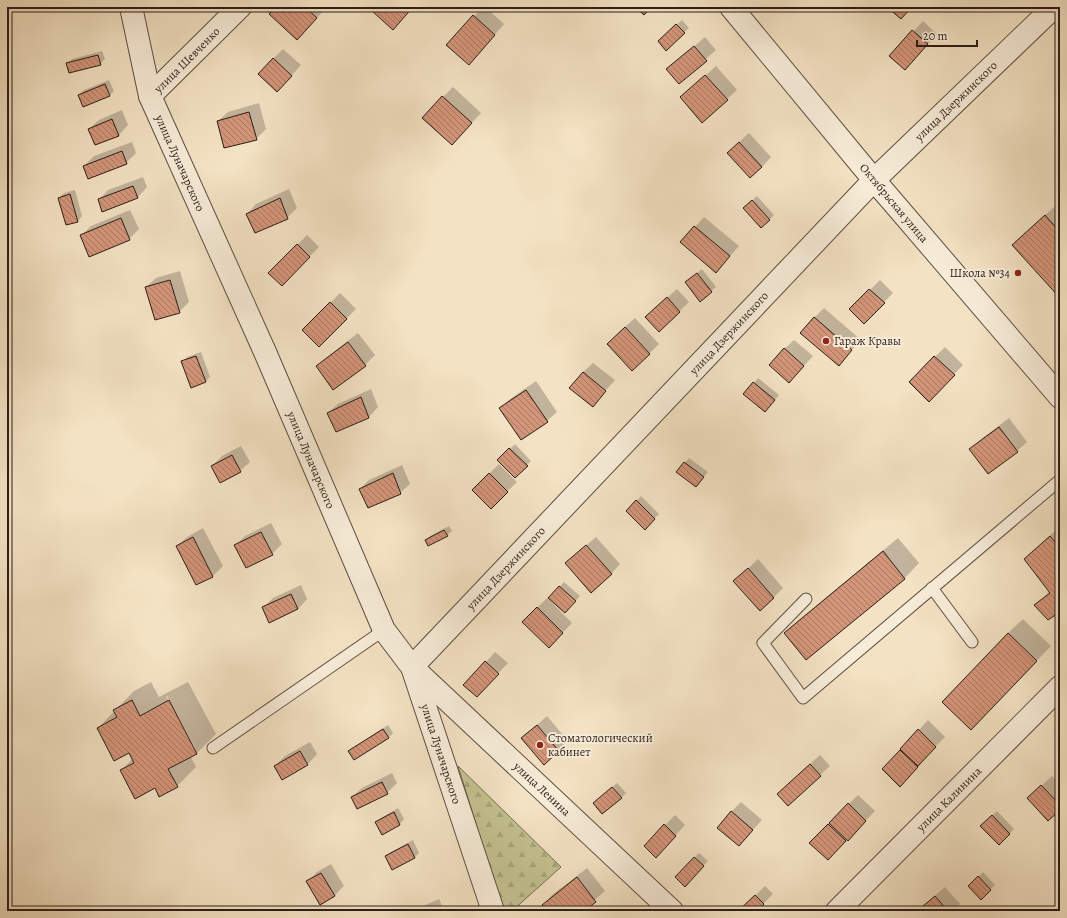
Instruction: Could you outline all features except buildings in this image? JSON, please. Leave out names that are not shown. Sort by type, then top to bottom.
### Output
[{"type":"street","name":"улица Луначарского","points":[[131,7],[150,96],[268,359],[384,630],[412,667],[493,911]]},
{"type":"street","name":"улица Шевченко","points":[[150,96],[240,7]]},
{"type":"street","name":"Октябрьская улица","points":[[731,7],[874,180],[1060,398]]},
{"type":"street","name":"улица Дзержинского","points":[[412,667],[874,180],[1054,7]]},
{"type":"street","name":"улица Ленина","points":[[412,667],[672,911]]},
{"type":"street","name":"улица Калинина","points":[[837,911],[1060,687]]},
{"type":"lane","points":[[806,599],[763,643],[802,698],[1060,480]]},
{"type":"lane","points":[[932,588],[972,642]]},
{"type":"lane","points":[[213,748],[384,630]]},
{"type":"green space","points":[[458,766],[561,867],[512,911],[503,911]]},
{"type":"place","name":"Школа №34","points":[[1018,273]]},
{"type":"place","name":"Гараж Кравы","points":[[826,341]]},
{"type":"place","name":"Стоматологический кабинет","points":[[540,745]]}]
